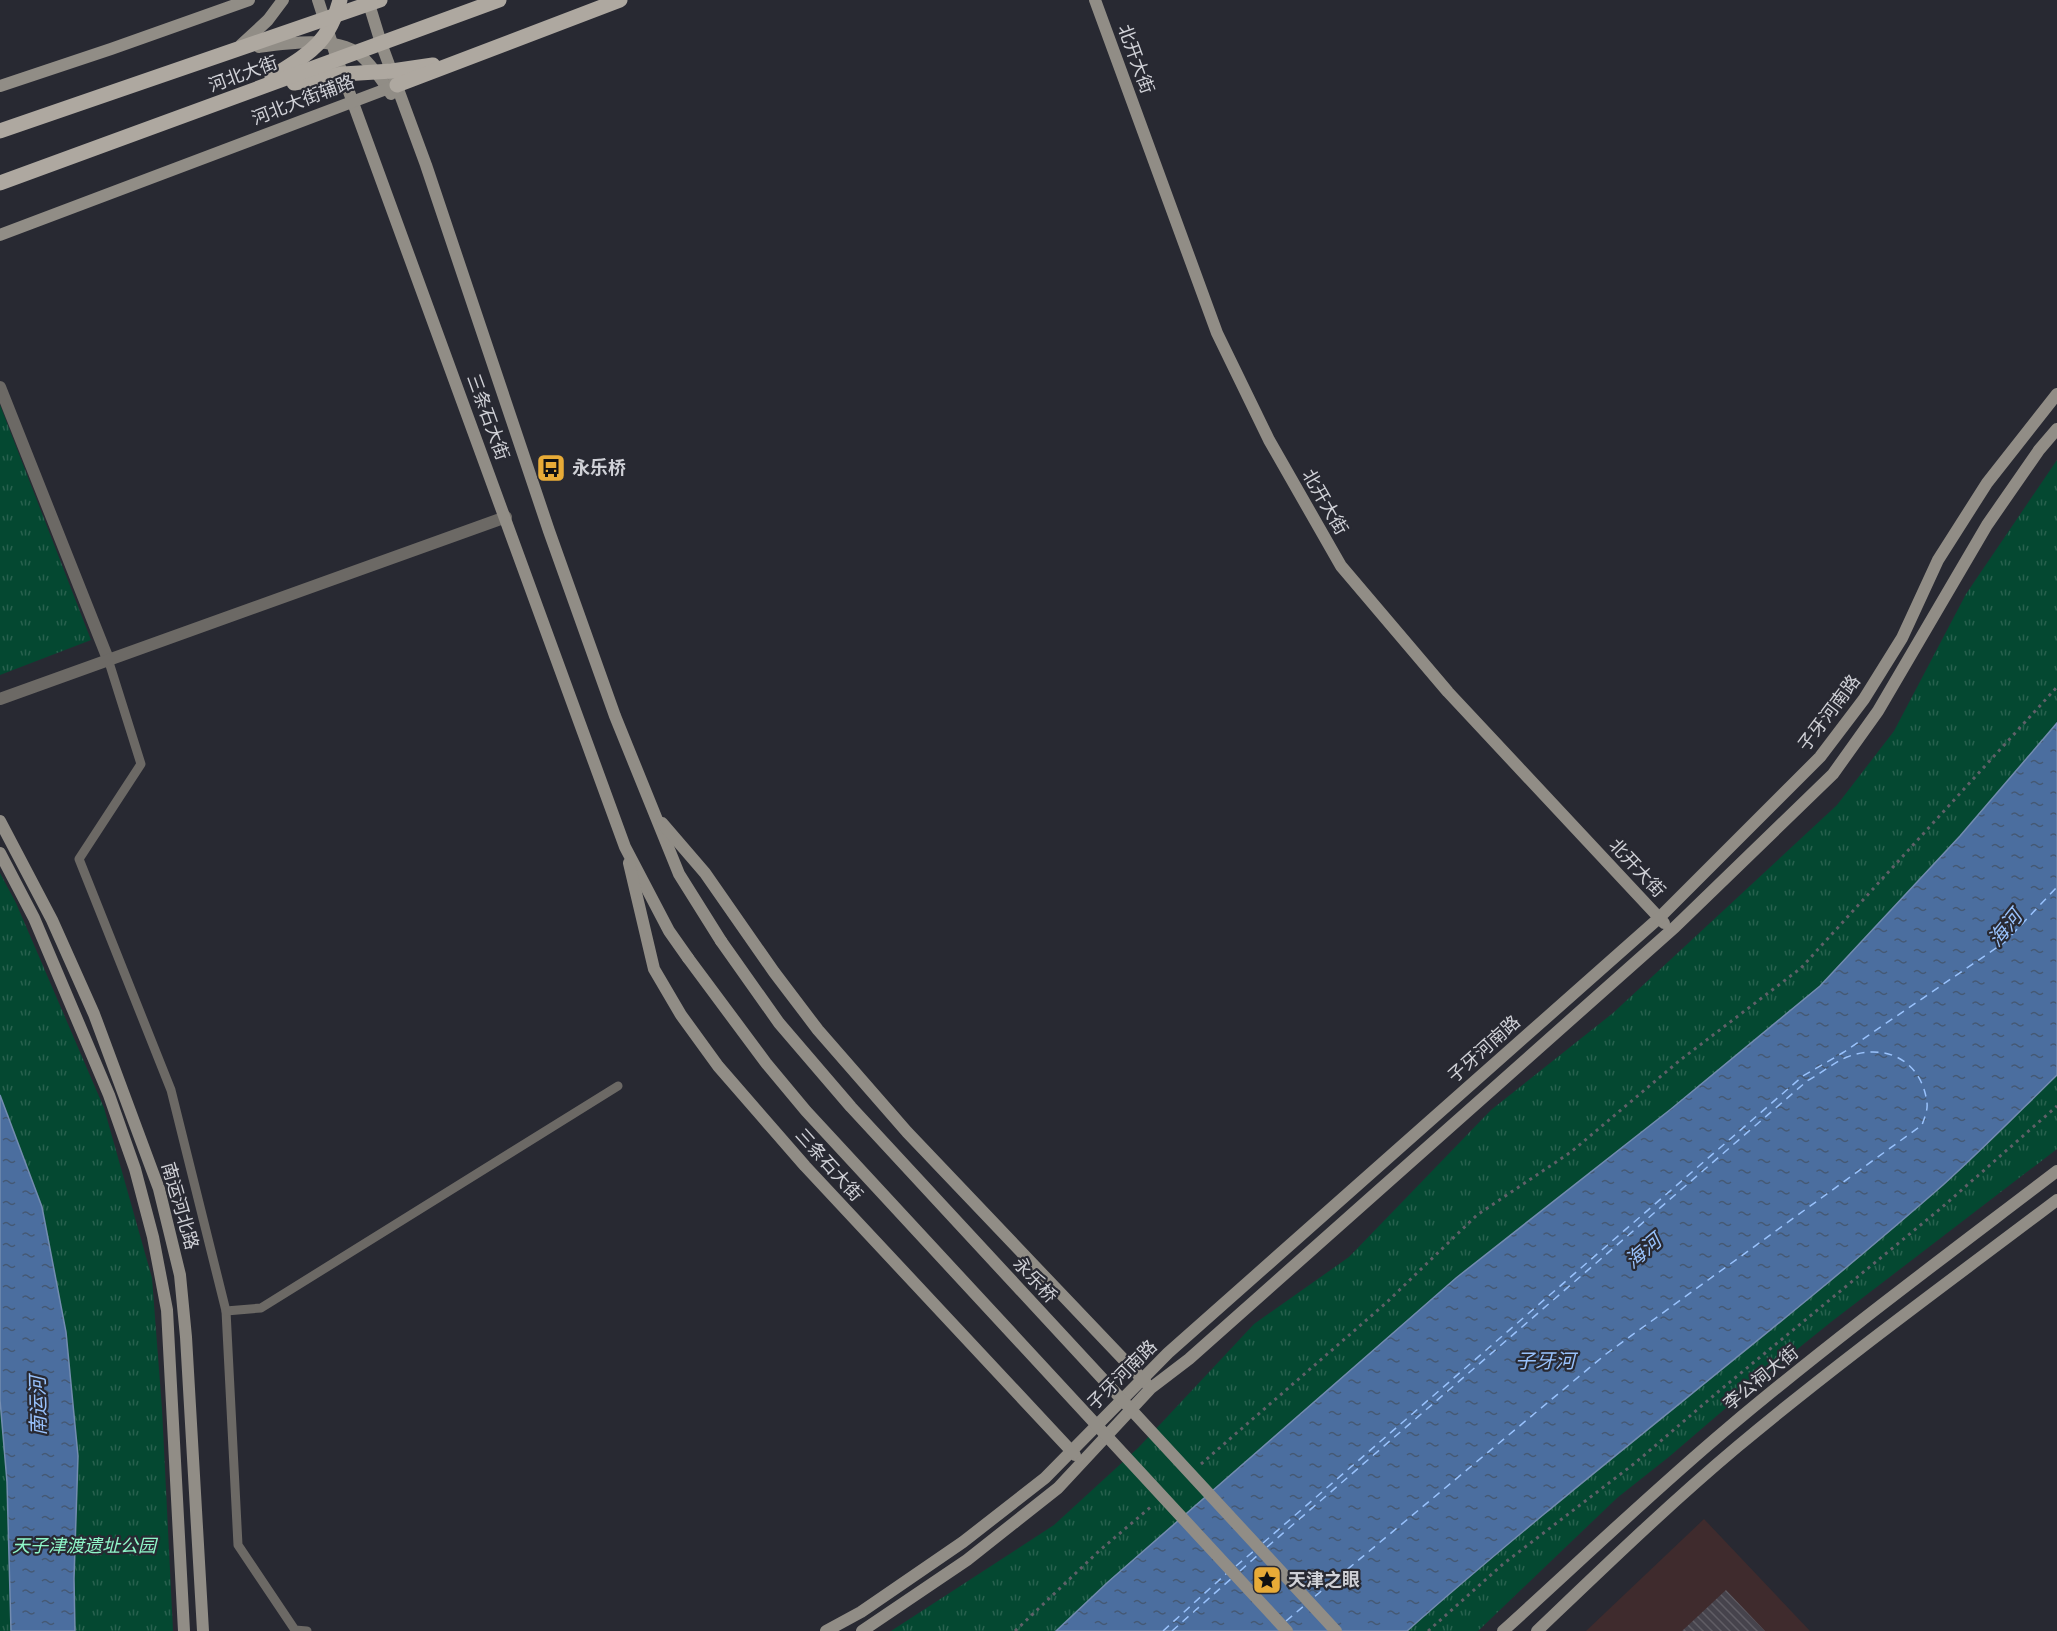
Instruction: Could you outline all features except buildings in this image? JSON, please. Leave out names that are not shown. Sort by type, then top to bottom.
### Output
[{"type":"main road","points":[[0,86],[249,0]]},
{"type":"main road","points":[[233,50],[268,20],[283,0]]},
{"type":"main road","name":"三条石大街","points":[[318,0],[331,30],[353,102],[625,847],[654,969],[681,1015],[718,1066],[805,1166],[1082,1462]]},
{"type":"main road","name":"河北大街","points":[[331,30],[357,53],[499,0]]},
{"type":"main road","points":[[357,53],[375,72],[392,82],[460,61],[620,0]]},
{"type":"main road","name":"北开大街","points":[[1095,0],[1217,333],[1269,440],[1341,566],[1448,692],[1671,931]]},
{"type":"main road","name":"河北大街","points":[[0,183],[250,92],[372,1]]},
{"type":"main road","name":"三条石大街","points":[[372,1],[392,82],[410,122],[615,716],[679,874],[721,941]]},
{"type":"main road","points":[[233,50],[284,43],[331,30]]},
{"type":"main road","points":[[250,92],[290,66],[331,30]]},
{"type":"main road","name":"河北大街","points":[[0,131],[233,50],[331,30]]},
{"type":"main road","points":[[250,92],[343,74],[375,72]]},
{"type":"main road","name":"河北大街辅路","points":[[0,235],[353,102],[392,82]]},
{"type":"main road","name":"子牙河南路","points":[[862,1631],[967,1560],[1058,1488],[1082,1462],[1177,1345],[1659,918],[1827,749],[1864,699],[1902,638],[1938,560],[1987,483],[2057,394]]},
{"type":"main road","name":"子牙河南路","points":[[826,1631],[861,1612],[963,1542],[1045,1478],[1072,1450],[1147,1383],[1189,1359],[1671,931],[1833,774],[1878,711],[1987,525],[2039,450],[2057,429]]},
{"type":"main road","name":"三条石大街","points":[[654,814],[705,873],[774,972],[818,1030],[908,1132],[1147,1383]]},
{"type":"main road","name":"南运河北路","points":[[0,821],[52,920],[94,1014],[159,1189],[180,1275],[187,1349],[202,1631]]},
{"type":"main road","name":"三条石大街","points":[[625,847],[669,932],[766,1063],[806,1111],[1287,1631]]},
{"type":"main road","name":"南运河北路","points":[[0,853],[34,918],[109,1095],[135,1169],[153,1237],[167,1310],[184,1631]]},
{"type":"main road","name":"永乐桥","points":[[721,941],[779,1023],[851,1107],[1336,1631]]},
{"type":"main road","name":"李公祠大街","points":[[1503,1631],[1665,1482],[1729,1427],[1858,1324],[2057,1171]]},
{"type":"main road","points":[[1537,1631],[1679,1496],[1737,1447],[1834,1369],[2057,1200]]},
{"type":"street","points":[[0,387],[108,659]]},
{"type":"street","points":[[0,699],[506,517]]},
{"type":"lane","points":[[108,659],[141,764],[79,859],[171,1090],[226,1311],[238,1545],[295,1630],[307,1631]]},
{"type":"lane","points":[[226,1311],[261,1308],[618,1086]]},
{"type":"path","points":[[1199,1466],[1386,1303],[1477,1215],[1571,1152],[1679,1061],[1801,968],[2057,687]]},
{"type":"path","points":[[1428,1631],[1503,1564],[1635,1463],[1727,1384],[1931,1217],[2057,1106]]},
{"type":"path","points":[[1015,1631],[1099,1551],[1153,1504]]},
{"type":"shaded area","points":[[1704,1519],[1810,1631],[1586,1631]]},
{"type":"green space","points":[[0,405],[91,640],[0,675]]},
{"type":"green space","points":[[2057,460],[2057,1149],[1831,1322],[1617,1498],[1478,1631],[891,1631],[1054,1525],[1138,1448],[1254,1324],[1349,1257],[1491,1110],[1613,1013],[1837,805],[1894,731],[1966,594]]},
{"type":"green space","name":"天子津渡遗址公园","points":[[0,873],[16,903],[104,1108],[152,1278],[162,1409],[173,1631],[0,1631]]},
{"type":"water","name":"子牙河","points":[[2057,723],[2057,1075],[1943,1185],[1407,1631],[1056,1631],[1108,1582],[1456,1278],[1671,1109],[1820,986],[1960,836]]},
{"type":"water","name":"南运河","points":[[0,1095],[42,1207],[66,1332],[78,1456],[74,1579],[75,1631],[11,1631],[7,1482],[0,1400]]},
{"type":"ferry route","points":[[1263,1543],[1803,1076],[1844,1052],[2005,942],[2057,887]]},
{"type":"ferry route","points":[[1267,1547],[1807,1081],[1842,1059],[1861,1053],[1888,1054],[1910,1066],[1924,1088],[1927,1103],[1922,1125],[1606,1354],[1313,1598]]},
{"type":"ferry route","points":[[1236,1566],[1255,1550]]},
{"type":"ferry route","points":[[1240,1571],[1259,1554]]},
{"type":"ferry route","points":[[1163,1631],[1227,1573]]},
{"type":"ferry route","points":[[1172,1631],[1232,1578]]},
{"type":"ferry route","points":[[1286,1621],[1305,1605]]},
{"type":"place","name":"永乐桥","points":[[551,468]]},
{"type":"place","name":"天津之眼","points":[[1267,1580]]},
{"type":"water label","name":"海河","points":[[2005,928]]},
{"type":"water label","name":"海河","points":[[1643,1251]]}]
